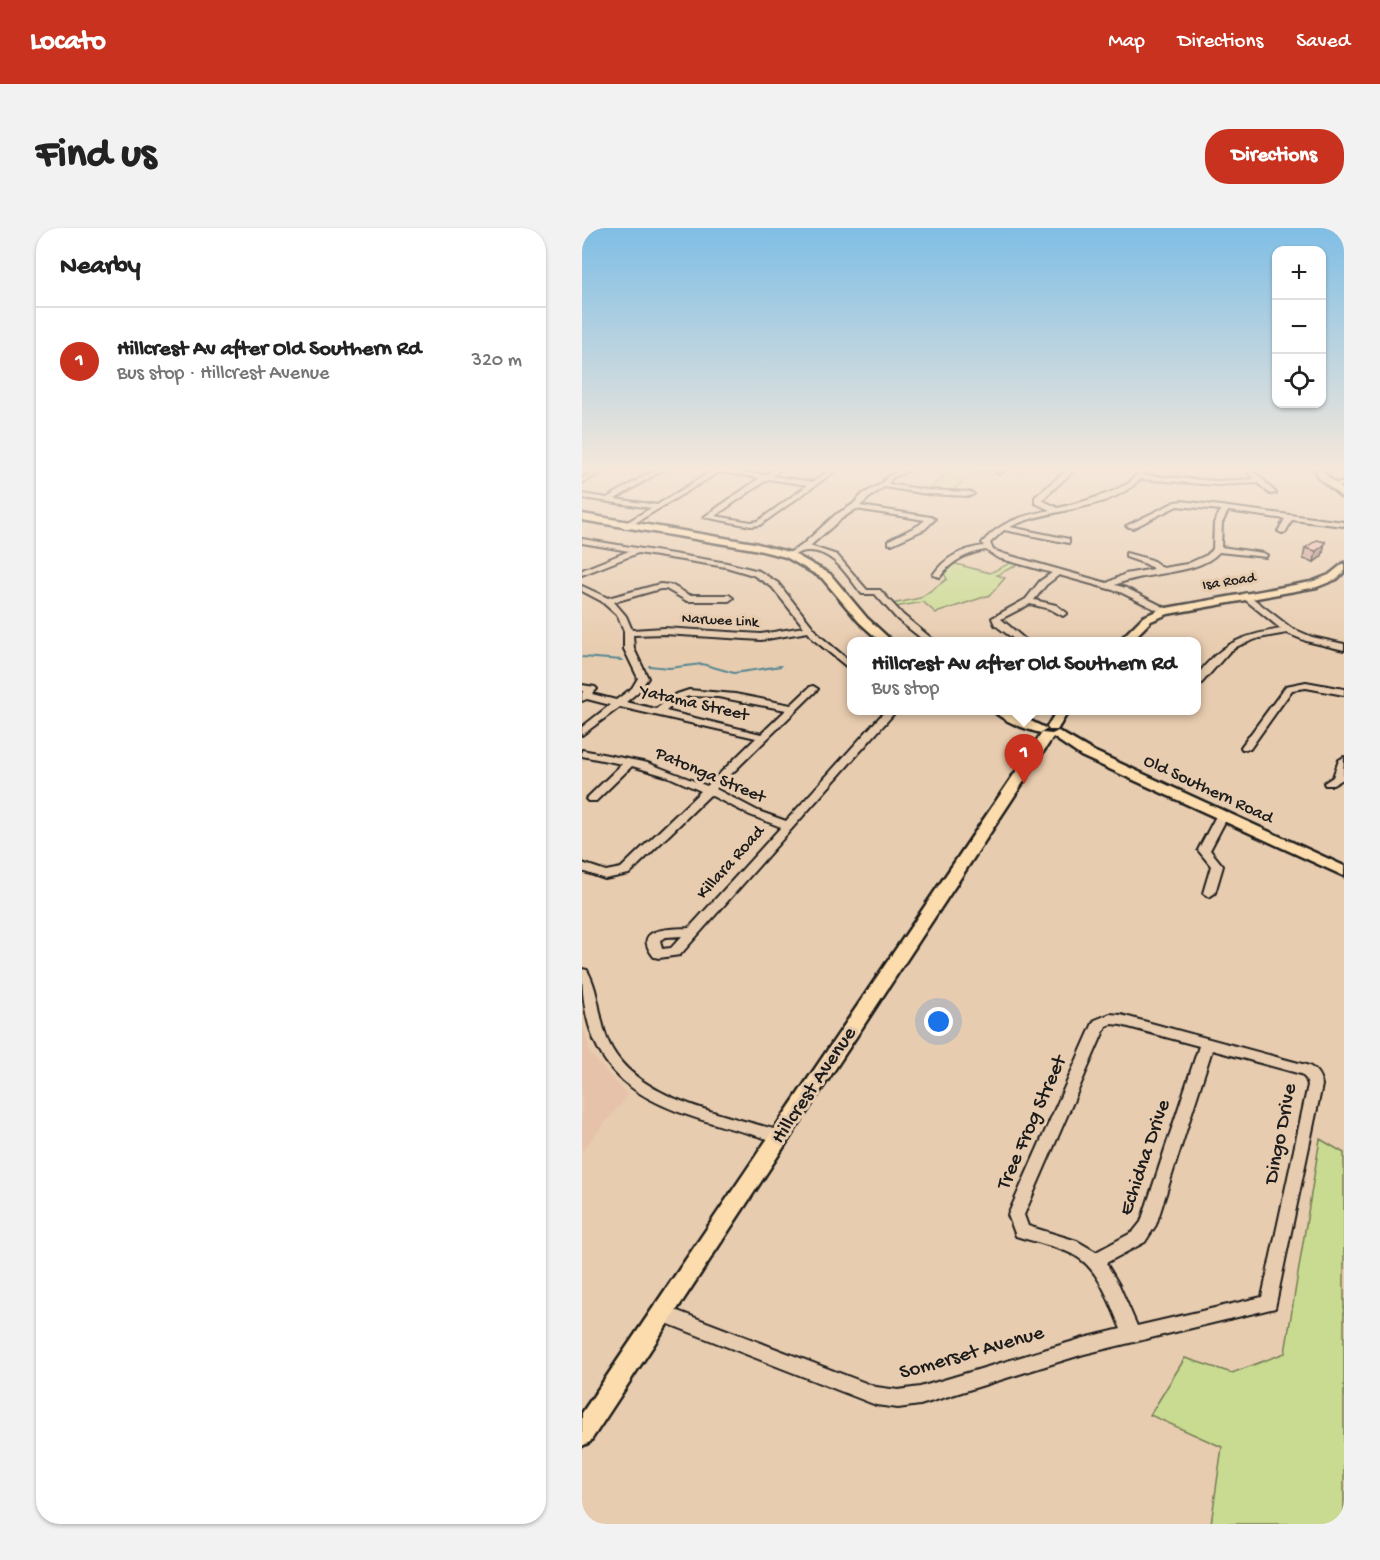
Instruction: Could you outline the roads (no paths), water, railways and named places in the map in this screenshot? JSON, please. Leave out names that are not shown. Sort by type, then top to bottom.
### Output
[{"type":"main road","points":[[649,529],[754,546],[789,555],[810,564],[826,576],[863,620],[882,637]]},
{"type":"main road","name":"Isa Road","points":[[1128,637],[1148,619],[1165,610],[1313,585],[1333,577],[1344,566]]},
{"type":"main road","name":"Old Southern Road","points":[[1006,715],[1050,732],[1086,753],[1344,872]]},
{"type":"main road","points":[[1050,732],[1061,715]]},
{"type":"main road","name":"Hillcrest Avenue","points":[[582,1434],[1050,732]]},
{"type":"street","points":[[789,555],[804,548],[824,529]]},
{"type":"street","points":[[892,542],[917,529]]},
{"type":"street","points":[[986,548],[987,540],[1003,529]]},
{"type":"street","points":[[1012,529],[1066,541]]},
{"type":"street","points":[[1109,585],[1128,576],[1198,563],[1210,557],[1217,549],[1218,529]]},
{"type":"street","points":[[582,541],[727,565],[756,573],[775,585],[809,629],[847,664]]},
{"type":"street","points":[[804,548],[831,552],[841,560],[865,592],[877,592],[900,617],[926,637]]},
{"type":"street","points":[[937,575],[942,567],[968,551],[986,548],[1001,556],[1109,585],[1165,610]]},
{"type":"street","points":[[1217,549],[1263,555]]},
{"type":"street","points":[[582,573],[638,550]]},
{"type":"street","points":[[1129,555],[1151,563],[1161,570]]},
{"type":"street","points":[[1018,637],[995,619],[1000,614],[1029,601],[1043,583],[1058,572]]},
{"type":"street","points":[[608,601],[660,586],[668,587],[687,598],[729,598]]},
{"type":"street","points":[[582,588],[608,601],[622,616],[628,633],[628,646],[640,668],[642,682],[582,732]]},
{"type":"street","points":[[1246,596],[1288,630],[1309,639],[1344,647]]},
{"type":"street","points":[[1029,601],[1053,607],[1063,613]]},
{"type":"street","name":"Narwee Link","points":[[628,633],[664,631],[761,637],[809,629]]},
{"type":"street","points":[[1201,680],[1233,644],[1246,638],[1288,630]]},
{"type":"street","points":[[1246,747],[1289,688],[1306,685],[1344,692]]},
{"type":"street","points":[[582,867],[605,875],[625,871],[813,689]]},
{"type":"street","points":[[658,713],[677,696],[686,693],[746,698],[793,708]]},
{"type":"street","name":"Yatama Street","points":[[583,694],[617,704],[763,737]]},
{"type":"street","name":"Killara Road","points":[[693,932],[888,715]]},
{"type":"street","name":"Patonga Street","points":[[582,753],[630,762],[673,775],[708,789],[749,811],[788,826]]},
{"type":"street","points":[[1329,783],[1338,779],[1344,760]]},
{"type":"street","points":[[592,799],[630,762]]},
{"type":"street","points":[[1209,893],[1217,866],[1204,849],[1222,816]]},
{"type":"street","points":[[582,973],[603,1044],[615,1065],[630,1080],[660,1098],[781,1137]]},
{"type":"street","name":"Dingo Drive","points":[[1108,1020],[1120,1020],[1306,1070],[1313,1077],[1315,1085],[1269,1303]]},
{"type":"street","name":"Tree Frog Street","points":[[1095,1261],[1084,1252],[1022,1231],[1016,1215],[1100,1023],[1108,1020]]},
{"type":"street","name":"Echidna Drive","points":[[1095,1261],[1139,1237],[1148,1225],[1207,1044]]},
{"type":"street","points":[[1095,1261],[1132,1334]]},
{"type":"street","name":"Somerset Avenue","points":[[662,1313],[876,1396],[898,1399],[920,1396],[1084,1346],[1269,1303]]},
{"type":"waterway","points":[[582,657],[622,660]]},
{"type":"waterway","points":[[649,666],[669,668],[702,664],[734,673],[781,666]]},
{"type":"place","name":"Hillcrest Av after Old Southern Rd","points":[[1024,784]]}]
